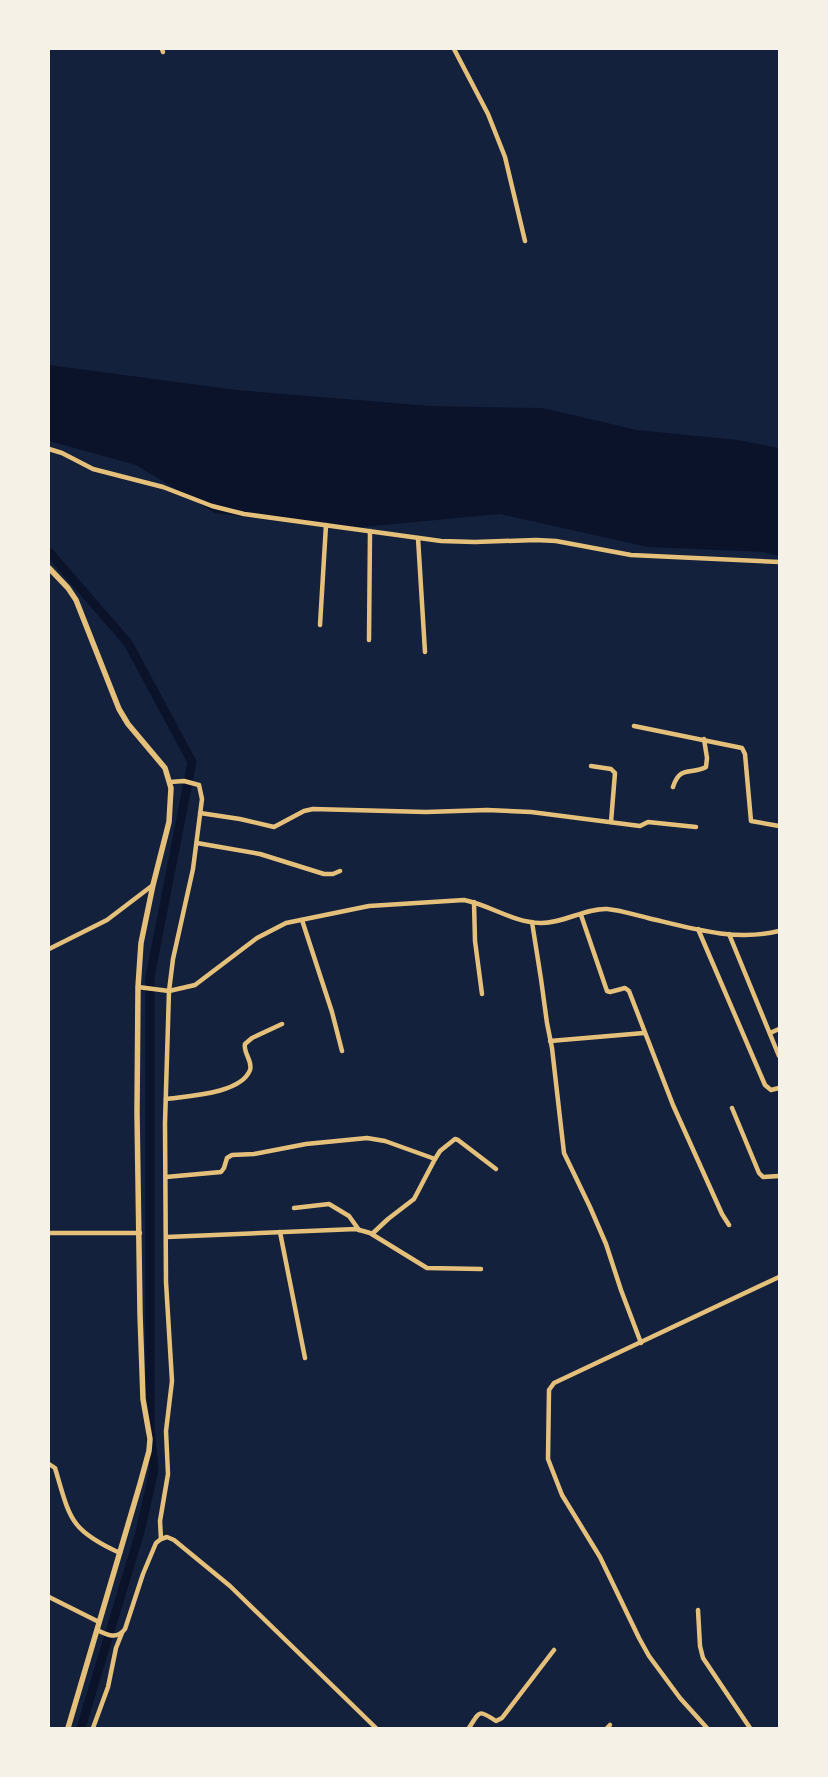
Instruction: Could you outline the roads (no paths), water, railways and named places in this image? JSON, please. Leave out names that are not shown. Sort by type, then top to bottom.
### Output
[{"type":"street","points":[[454,49],[488,114],[505,157],[525,241]]},
{"type":"street","points":[[49,449],[62,452],[93,468],[164,487],[227,510],[244,514],[457,542],[549,540],[631,555],[779,562]]},
{"type":"street","points":[[320,625],[326,525]]},
{"type":"street","points":[[369,640],[370,531]]},
{"type":"street","points":[[418,538],[425,652]]},
{"type":"street","points":[[49,568],[68,588],[76,600],[123,716],[161,763],[170,782],[171,798],[169,822],[141,943],[138,987],[137,1113],[143,1393],[150,1439],[149,1451],[68,1728]]},
{"type":"street","points":[[634,726],[741,747],[744,750],[751,821],[779,826]]},
{"type":"street","points":[[674,787],[676,779],[682,773],[706,767],[708,758],[704,739]]},
{"type":"street","points":[[591,766],[611,769],[615,773],[611,822]]},
{"type":"street","points":[[93,1728],[108,1687],[114,1654],[125,1629],[153,1548],[160,1539],[160,1521],[168,1474],[166,1431],[172,1381],[166,1282],[166,1099],[169,991],[173,959],[193,869],[202,791],[199,784],[196,783],[184,781],[170,782]]},
{"type":"street","points":[[200,812],[274,827],[304,811],[313,809],[531,812],[640,826],[648,822],[696,827]]},
{"type":"street","points":[[197,843],[260,854],[324,874],[333,874],[340,871]]},
{"type":"street","points":[[49,949],[107,920],[153,885]]},
{"type":"street","points":[[138,987],[169,991],[195,985],[257,938],[286,923],[369,906],[452,900],[474,902],[505,915],[532,922],[550,923],[607,909],[729,934],[766,934],[779,931]]},
{"type":"street","points":[[474,902],[475,942],[482,994]]},
{"type":"street","points":[[581,915],[606,989],[610,992],[625,988],[629,991],[673,1105],[728,1225]]},
{"type":"street","points":[[302,920],[332,1012],[342,1051]]},
{"type":"street","points":[[532,922],[550,1041],[564,1153],[606,1244],[620,1290],[641,1343]]},
{"type":"street","points":[[698,929],[765,1085],[771,1090],[779,1088]]},
{"type":"street","points":[[729,934],[779,1056]]},
{"type":"street","points":[[166,1099],[223,1090],[234,1085],[248,1074],[251,1069],[244,1051],[245,1044],[252,1038],[282,1024]]},
{"type":"street","points":[[770,1033],[779,1029]]},
{"type":"street","points":[[550,1041],[644,1034]]},
{"type":"street","points":[[732,1108],[761,1176],[768,1178],[779,1176]]},
{"type":"street","points":[[166,1177],[221,1172],[227,1158],[232,1155],[254,1154],[306,1144],[353,1138],[385,1141],[435,1159]]},
{"type":"street","points":[[372,1234],[388,1218],[414,1199],[435,1159],[455,1139],[496,1169]]},
{"type":"street","points":[[294,1208],[329,1204],[349,1216],[359,1230]]},
{"type":"street","points":[[167,1237],[359,1230],[372,1234],[427,1268],[481,1269]]},
{"type":"street","points":[[280,1232],[305,1358]]},
{"type":"street","points":[[49,1233],[140,1233]]},
{"type":"street","points":[[707,1728],[680,1698],[649,1656],[638,1638],[600,1557],[562,1495],[549,1463],[550,1387],[779,1277]]},
{"type":"street","points":[[49,1464],[54,1468],[69,1515],[76,1525],[94,1540],[120,1553]]},
{"type":"street","points":[[160,1539],[174,1540],[230,1586],[376,1728]]},
{"type":"street","points":[[49,1597],[99,1622]]},
{"type":"street","points":[[698,1610],[702,1654],[735,1708],[750,1728]]},
{"type":"street","points":[[96,1630],[114,1636],[122,1633]]},
{"type":"street","points":[[469,1728],[478,1714],[484,1712],[496,1720],[502,1718],[554,1650]]},
{"type":"water","points":[[49,365],[237,390],[431,406],[543,408],[637,430],[738,440],[779,448],[779,556],[763,552],[648,547],[500,514],[342,529],[215,513],[136,465],[49,441]]},
{"type":"waterway","points":[[49,552],[128,643],[192,762],[150,977],[150,1427],[154,1470],[140,1532],[81,1728]]}]
